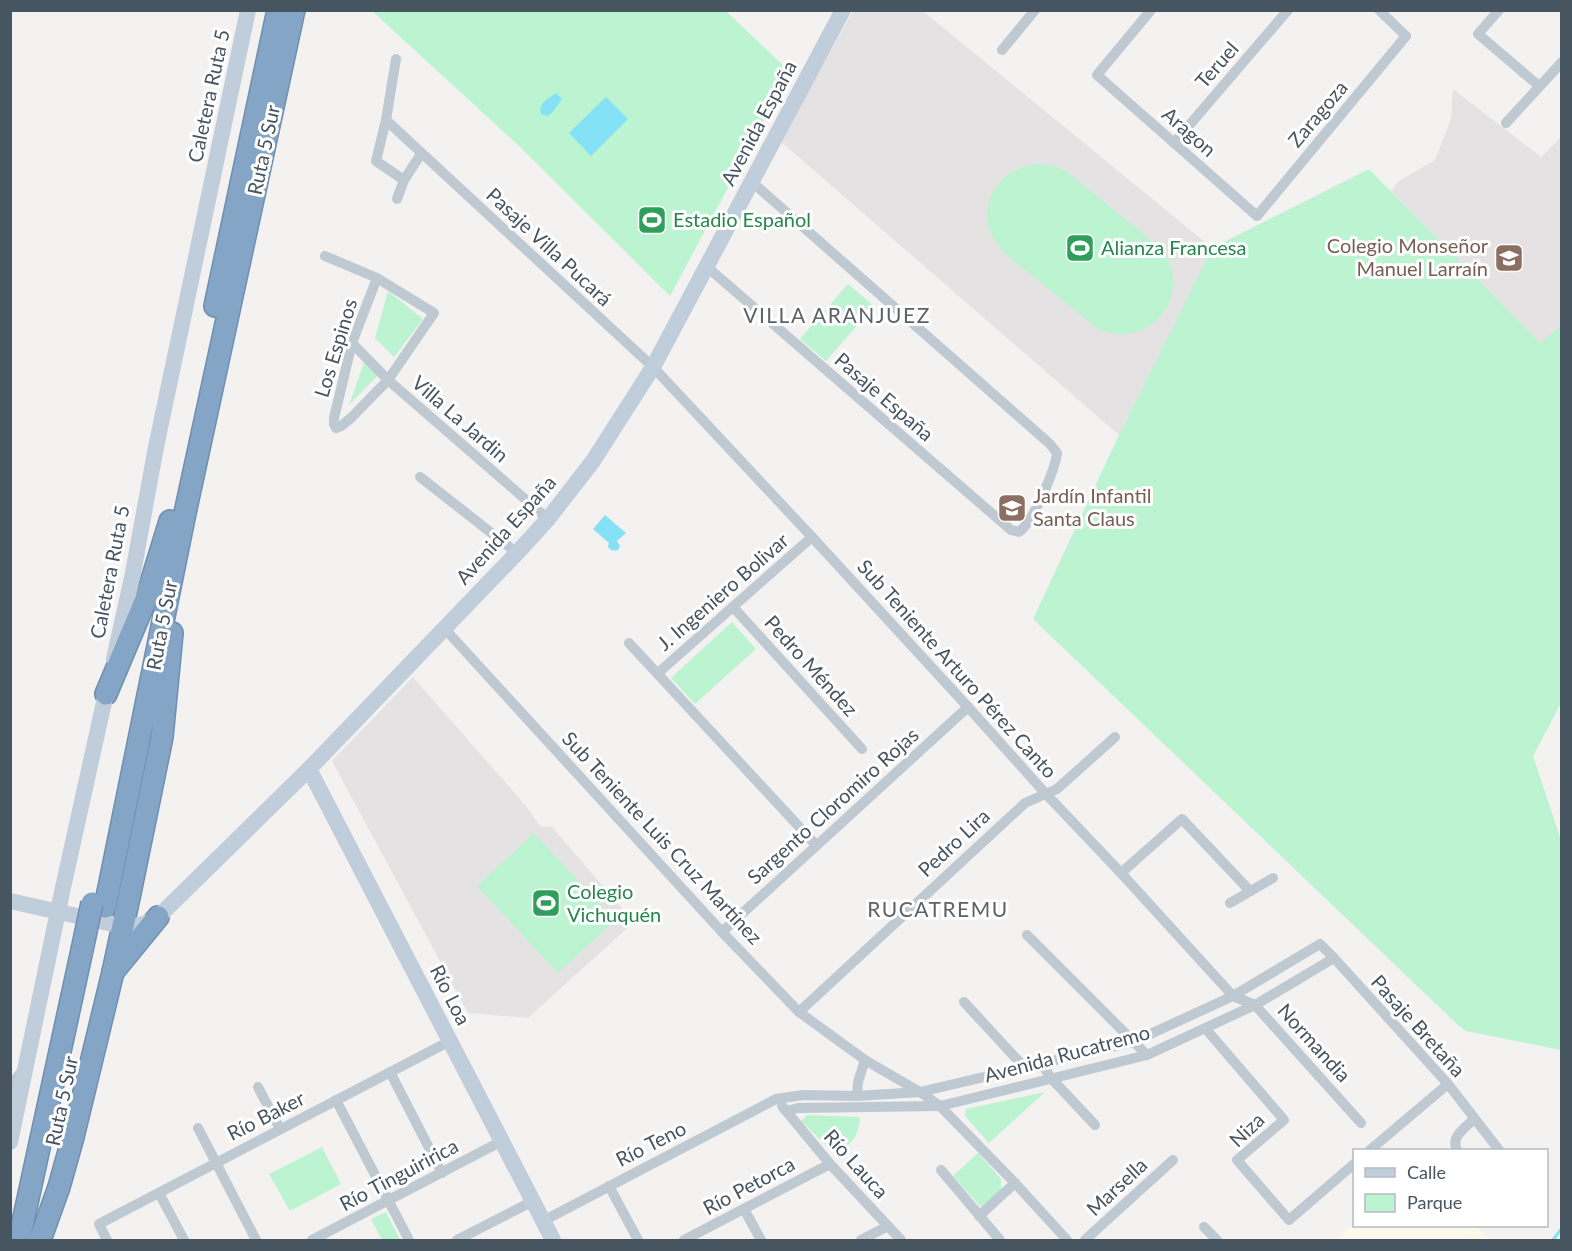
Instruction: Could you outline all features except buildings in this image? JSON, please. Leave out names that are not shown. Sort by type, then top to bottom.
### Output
[{"type":"highway","name":"Ruta 5 Sur","points":[[19,1240],[99,905],[278,10]]},
{"type":"highway","name":"Ruta 5 Sur","points":[[178,517],[294,10]]},
{"type":"highway","points":[[106,694],[178,517]]},
{"type":"highway","points":[[40,1240],[73,1137],[113,972],[162,737],[178,517]]},
{"type":"highway","points":[[113,972],[162,913],[144,908],[130,893]]},
{"type":"highway","name":"Ruta 5 Sur","points":[[32,1240],[88,952]]},
{"type":"main road","name":"Caletera Ruta 5","points":[[10,1142],[13,1107],[25,1068],[133,573],[156,447],[248,10]]},
{"type":"main road","name":"Avenida España","points":[[10,901],[122,926],[139,926],[152,921],[309,769],[517,553],[548,519],[593,461],[653,367],[843,10]]},
{"type":"main road","name":"Río Loa","points":[[309,769],[554,1240]]},
{"type":"street","name":"Aragon","points":[[1151,10],[1097,75],[1257,216]]},
{"type":"street","name":"Teruel","points":[[1174,143],[1288,10]]},
{"type":"street","name":"Zaragoza","points":[[1257,216],[1406,36],[1379,10]]},
{"type":"street","points":[[1499,10],[1478,34],[1539,86]]},
{"type":"street","points":[[1002,50],[1030,12]]},
{"type":"street","points":[[396,59],[386,120],[376,161],[404,180]]},
{"type":"street","points":[[1506,123],[1562,62]]},
{"type":"street","name":"Pasaje Villa Pucará","points":[[386,120],[653,367]]},
{"type":"street","points":[[397,199],[404,180],[421,154]]},
{"type":"street","name":"Pasaje España","points":[[706,266],[1011,530],[1019,532],[1029,521],[1053,468],[1057,453],[1041,436],[752,182]]},
{"type":"street","points":[[326,256],[377,278],[434,313],[388,380]]},
{"type":"street","name":"Los Espinos","points":[[377,278],[352,343],[335,411],[336,428],[351,418],[388,380]]},
{"type":"street","name":"Villa La Jardin","points":[[352,343],[388,380],[548,519]]},
{"type":"street","name":"Sub Teniente Arturo Pérez Canto","points":[[653,367],[1233,996]]},
{"type":"street","points":[[420,477],[517,553]]},
{"type":"street","name":"J. Ingeniero Bolivar","points":[[658,673],[812,537]]},
{"type":"street","name":"Pedro Méndez","points":[[733,607],[862,749]]},
{"type":"street","name":"Sub Teniente Luis Cruz Martínez","points":[[444,628],[722,932],[799,1012],[865,1060],[921,1092],[940,1106],[1016,1183],[1067,1240]]},
{"type":"street","points":[[629,643],[816,845]]},
{"type":"street","name":"Sargento Cloromiro Rojas","points":[[722,932],[968,707]]},
{"type":"street","name":"Pedro Lira","points":[[799,1012],[1025,802],[1057,789],[1115,737]]},
{"type":"street","points":[[1121,873],[1182,819],[1250,891]]},
{"type":"street","points":[[1230,903],[1273,878]]},
{"type":"street","points":[[1027,935],[1147,1055]]},
{"type":"street","name":"Avenida Rucatremo","points":[[776,1100],[803,1095],[857,1096],[921,1092],[1132,1042],[1233,996],[1320,944],[1334,958],[1255,1005],[1147,1055],[940,1106],[798,1108],[786,1111]]},
{"type":"street","name":"Pasaje Bretaña","points":[[1334,958],[1448,1084],[1498,1149]]},
{"type":"street","name":"Normandia","points":[[1233,996],[1255,1005],[1361,1123]]},
{"type":"street","points":[[964,1002],[1024,1067]]},
{"type":"street","name":"Niza","points":[[1205,1028],[1284,1120],[1237,1160],[1289,1220],[1353,1165]]},
{"type":"street","name":"Río Baker","points":[[107,1240],[99,1224],[450,1041]]},
{"type":"street","points":[[857,1096],[858,1082],[865,1060]]},
{"type":"street","points":[[1041,1063],[1051,1078],[1095,1125]]},
{"type":"street","points":[[10,1086],[25,1068]]},
{"type":"street","points":[[390,1072],[442,1173]]},
{"type":"street","points":[[1371,1149],[1448,1084]]},
{"type":"street","points":[[258,1087],[280,1129]]},
{"type":"street","points":[[336,1100],[409,1240]]},
{"type":"street","points":[[776,1100],[786,1111]]},
{"type":"street","name":"Río Teno","points":[[543,1221],[776,1100]]},
{"type":"street","name":"Río Lauca","points":[[786,1111],[830,1164],[901,1240]]},
{"type":"street","points":[[1456,1149],[1454,1140],[1474,1119]]},
{"type":"street","points":[[198,1128],[256,1240]]},
{"type":"street","name":"Río Tinguiririca","points":[[312,1240],[502,1141]]},
{"type":"street","name":"Marsella","points":[[1085,1240],[1173,1160]]},
{"type":"street","name":"Río Petorca","points":[[684,1240],[830,1164]]},
{"type":"street","points":[[941,1170],[1000,1240]]},
{"type":"street","points":[[979,1216],[1016,1183]]},
{"type":"street","points":[[609,1186],[638,1240]]},
{"type":"street","points":[[159,1192],[184,1240]]},
{"type":"street","points":[[457,1240],[533,1201]]},
{"type":"street","points":[[744,1209],[761,1240]]},
{"type":"street","points":[[861,1240],[888,1226]]},
{"type":"street","points":[[1204,1227],[1217,1240]]},
{"type":"shaded area","name":"Alianza Francesa","points":[[853,11],[923,11],[1212,248],[1119,435],[780,141]]},
{"type":"shaded area","name":"Colegio Monseñor Manuel Larraín","points":[[1453,89],[1541,157],[1561,137],[1561,326],[1540,344],[1391,191],[1399,181],[1435,160],[1451,119]]},
{"type":"shaded area","name":"Jardín Infantil Santa Claus","points":[[1010,494],[1026,505],[1015,522],[999,511]]},
{"type":"shaded area","name":"Colegio Vichuquén","points":[[413,677],[526,806],[540,826],[552,827],[634,922],[528,1018],[468,1013],[332,761]]},
{"type":"shaded area","points":[[1353,1224],[1353,1227],[1477,1227],[1489,1240],[1335,1240]]},
{"type":"green space","name":"Estadio Español","points":[[372,11],[726,11],[790,72],[670,296],[518,145]]},
{"type":"green space","name":"Alianza Francesa","points":[[1034,164],[1051,165],[1066,171],[1162,249],[1171,267],[1173,284],[1170,301],[1162,315],[1150,326],[1135,332],[1117,334],[1098,329],[1009,257],[997,244],[990,231],[987,216],[989,202],[995,189],[1004,178],[1017,169]]},
{"type":"green space","points":[[1369,169],[1540,343],[1561,326],[1561,703],[1533,756],[1561,840],[1561,1050],[1466,1031],[1459,1026],[1033,619],[1119,435],[1212,248]]},
{"type":"green space","points":[[848,284],[874,306],[826,361],[800,339]]},
{"type":"green space","points":[[388,291],[423,319],[394,357],[375,338]]},
{"type":"green space","points":[[367,354],[383,370],[349,405]]},
{"type":"green space","points":[[732,622],[756,649],[695,704],[671,678]]},
{"type":"green space","name":"Colegio Vichuquén","points":[[534,833],[615,920],[558,973],[477,886]]},
{"type":"green space","points":[[1045,1092],[989,1143],[965,1116],[966,1109]]},
{"type":"green space","points":[[807,1115],[860,1117],[856,1135],[837,1156],[801,1121]]},
{"type":"green space","points":[[322,1147],[341,1184],[290,1211],[269,1174]]},
{"type":"green space","points":[[978,1153],[1001,1179],[1001,1190],[981,1207],[953,1176]]},
{"type":"green space","points":[[386,1212],[400,1240],[382,1240],[371,1219]]},
{"type":"water","points":[[556,93],[562,99],[552,113],[547,116],[541,114],[542,104]]},
{"type":"water","points":[[606,97],[628,119],[591,156],[569,133]]},
{"type":"water","points":[[605,515],[626,533],[617,541],[620,546],[618,550],[610,549],[609,543],[593,529]]},
{"type":"waterway","points":[[1553,1240],[1562,1228]]},
{"type":"place","name":"Estadio Español","points":[[652,220]]},
{"type":"place","name":"Alianza Francesa","points":[[1080,248]]},
{"type":"place","name":"Colegio Monseñor Manuel Larraín","points":[[1509,258]]},
{"type":"place","name":"Jardín Infantil Santa Claus","points":[[1012,508]]},
{"type":"place","name":"Colegio Vichuquén","points":[[546,903]]},
{"type":"district","name":"VILLA ARANJUEZ","points":[[837,316]]},
{"type":"district","name":"RUCATREMU","points":[[938,910]]}]
